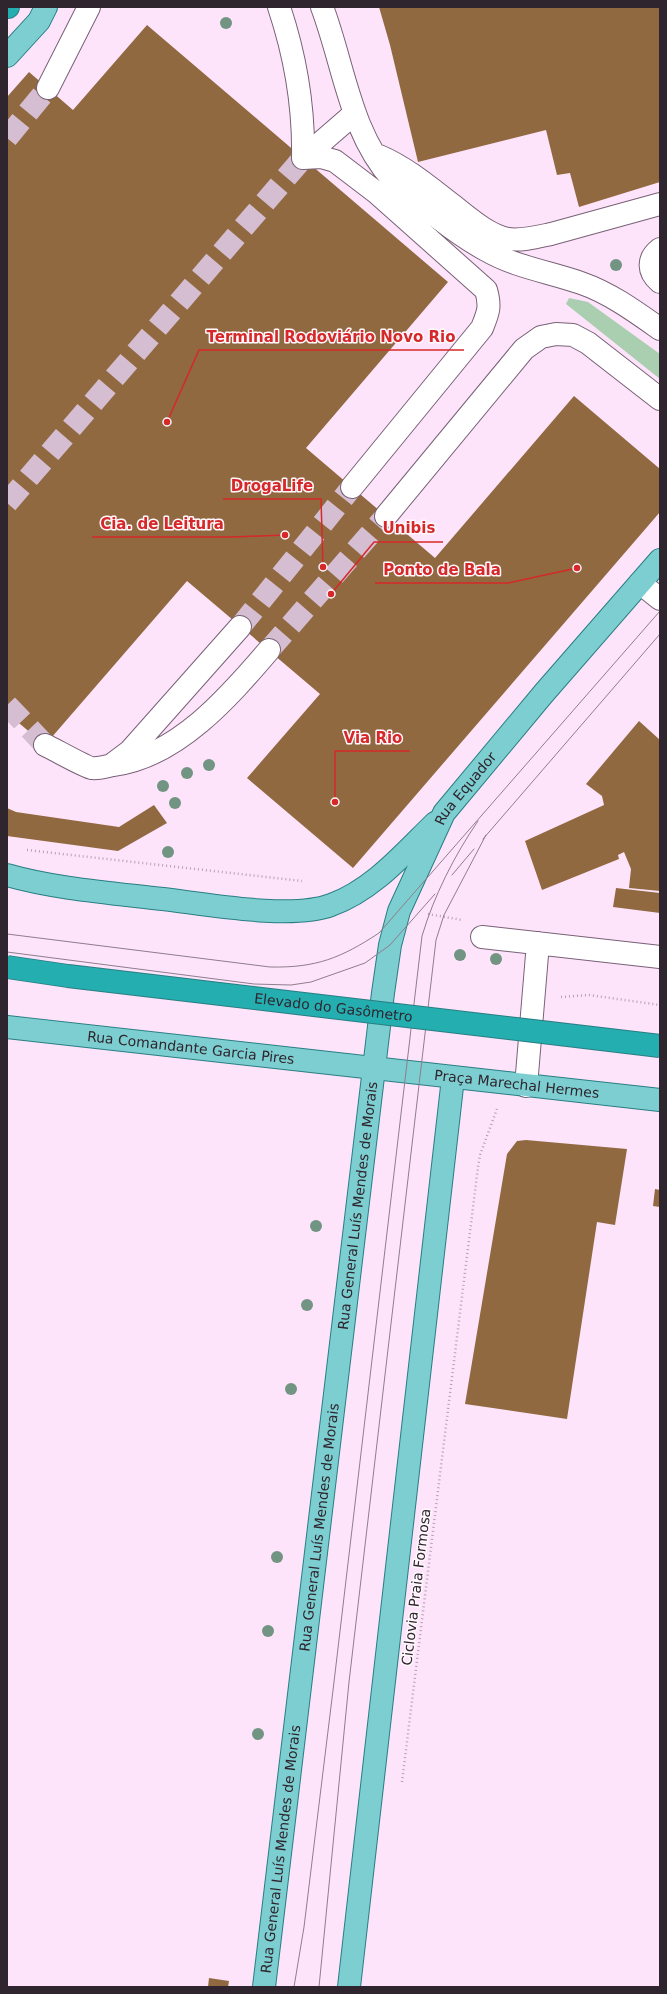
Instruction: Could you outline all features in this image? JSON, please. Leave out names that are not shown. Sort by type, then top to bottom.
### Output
[{"type":"highway","name":"Elevado do Gasômetro","points":[[7,967],[68,976],[660,1046]]},
{"type":"main road","points":[[7,56],[39,21],[46,7]]},
{"type":"main road","name":"Rua Equador","points":[[374,1068],[388,960],[399,912],[444,813],[544,693],[660,560]]},
{"type":"main road","points":[[7,875],[40,882],[135,896],[282,911],[318,909],[339,902],[354,894],[388,868],[444,813]]},
{"type":"main road","name":"Rua Comandante Garcia Pires","points":[[7,1026],[374,1068]]},
{"type":"main road","name":"Praça Marechal Hermes","points":[[374,1068],[660,1100]]},
{"type":"main road","name":"Rua General Luís Mendes de Morais","points":[[264,1987],[374,1068]]},
{"type":"main road","points":[[349,1987],[453,1078]]},
{"type":"lane","points":[[48,88],[89,7]]},
{"type":"lane","points":[[279,7],[288,34],[302,107],[303,158]]},
{"type":"lane","points":[[322,7],[355,113],[374,154],[384,170],[393,180],[461,234],[487,251],[528,267],[595,288],[619,302],[660,330]]},
{"type":"lane","points":[[303,158],[355,113]]},
{"type":"lane","points":[[374,154],[395,163],[474,222],[498,236],[508,239],[535,238],[660,204]]},
{"type":"lane","points":[[303,158],[321,157],[335,161],[377,193],[486,290],[490,303],[488,315],[482,328],[352,487]]},
{"type":"lane","points":[[660,249],[652,257],[650,268],[652,273],[660,282]]},
{"type":"lane","points":[[386,516],[524,349],[541,337],[556,334],[573,335],[588,343],[660,399]]},
{"type":"lane","points":[[640,583],[660,599]]},
{"type":"lane","points":[[106,766],[120,760],[130,751],[240,627]]},
{"type":"lane","points":[[45,745],[91,768],[136,761],[154,754],[179,739],[214,708],[242,682],[269,650]]},
{"type":"lane","points":[[163,712],[172,722],[184,725],[198,719],[214,708]]},
{"type":"lane","points":[[482,936],[660,957]]},
{"type":"lane","points":[[526,1086],[538,943]]},
{"type":"path","points":[[21,849],[307,882]]},
{"type":"path","points":[[399,912],[460,918],[482,936]]},
{"type":"path","points":[[533,1000],[589,995],[660,1005]]},
{"type":"path","name":"Ciclovia Praia Formosa","points":[[401,1790],[480,1155],[494,1114],[499,1106]]},
{"type":"green space","points":[[569,298],[588,302],[660,354],[660,379],[566,304]]},
{"type":"building","points":[[379,7],[660,7],[660,182],[579,207],[570,173],[557,175],[546,130],[418,162],[390,45]]},
{"type":"building","points":[[147,25],[448,282],[306,448],[435,558],[574,396],[660,469],[660,512],[353,868],[247,778],[320,694],[187,581],[45,745],[7,713],[7,97],[29,72],[73,110]]},
{"type":"building","points":[[639,721],[660,740],[660,891],[629,888],[631,869],[624,852],[618,855],[619,859],[542,890],[525,841],[604,805],[602,796],[586,784]]},
{"type":"building","points":[[154,805],[167,823],[118,851],[7,836],[7,808],[16,812],[119,827]]},
{"type":"building","points":[[616,888],[660,893],[660,913],[613,907]]},
{"type":"building","points":[[526,1140],[627,1149],[615,1225],[597,1222],[567,1419],[465,1404],[507,1154],[517,1141]]},
{"type":"building","points":[[655,1189],[660,1190],[660,1207],[653,1206]]},
{"type":"building","points":[[209,1978],[229,1981],[228,1987],[208,1987]]},
{"type":"tunnel","points":[[7,138],[48,88]]},
{"type":"tunnel","points":[[7,503],[303,158]]},
{"type":"tunnel","points":[[240,627],[352,487]]},
{"type":"tunnel","points":[[269,650],[386,516]]},
{"type":"tunnel","points":[[7,705],[45,745]]},
{"type":"tram line","points":[[7,934],[270,967],[301,966],[328,960],[340,955],[379,933],[660,611]]},
{"type":"tram line","points":[[483,839],[660,634]]},
{"type":"tram line","points":[[294,1987],[304,1927],[334,1682],[422,936],[432,906],[439,891],[461,848],[478,821]]},
{"type":"tram line","points":[[319,1987],[349,1682],[436,940],[444,915],[486,835]]},
{"type":"tram line","points":[[452,875],[474,849]]},
{"type":"tram line","points":[[7,952],[254,984],[291,985],[311,982],[365,963],[390,945],[435,894]]},
{"type":"place","name":"Terminal Rodoviário Novo Rio","points":[[167,422]]},
{"type":"place","name":"Cia. de Leitura","points":[[285,535]]},
{"type":"place","name":"DrogaLife","points":[[323,567]]},
{"type":"place","name":"Ponto de Bala","points":[[577,568]]},
{"type":"place","name":"Unibis","points":[[331,594]]},
{"type":"place","name":"Via Rio","points":[[335,802]]}]
